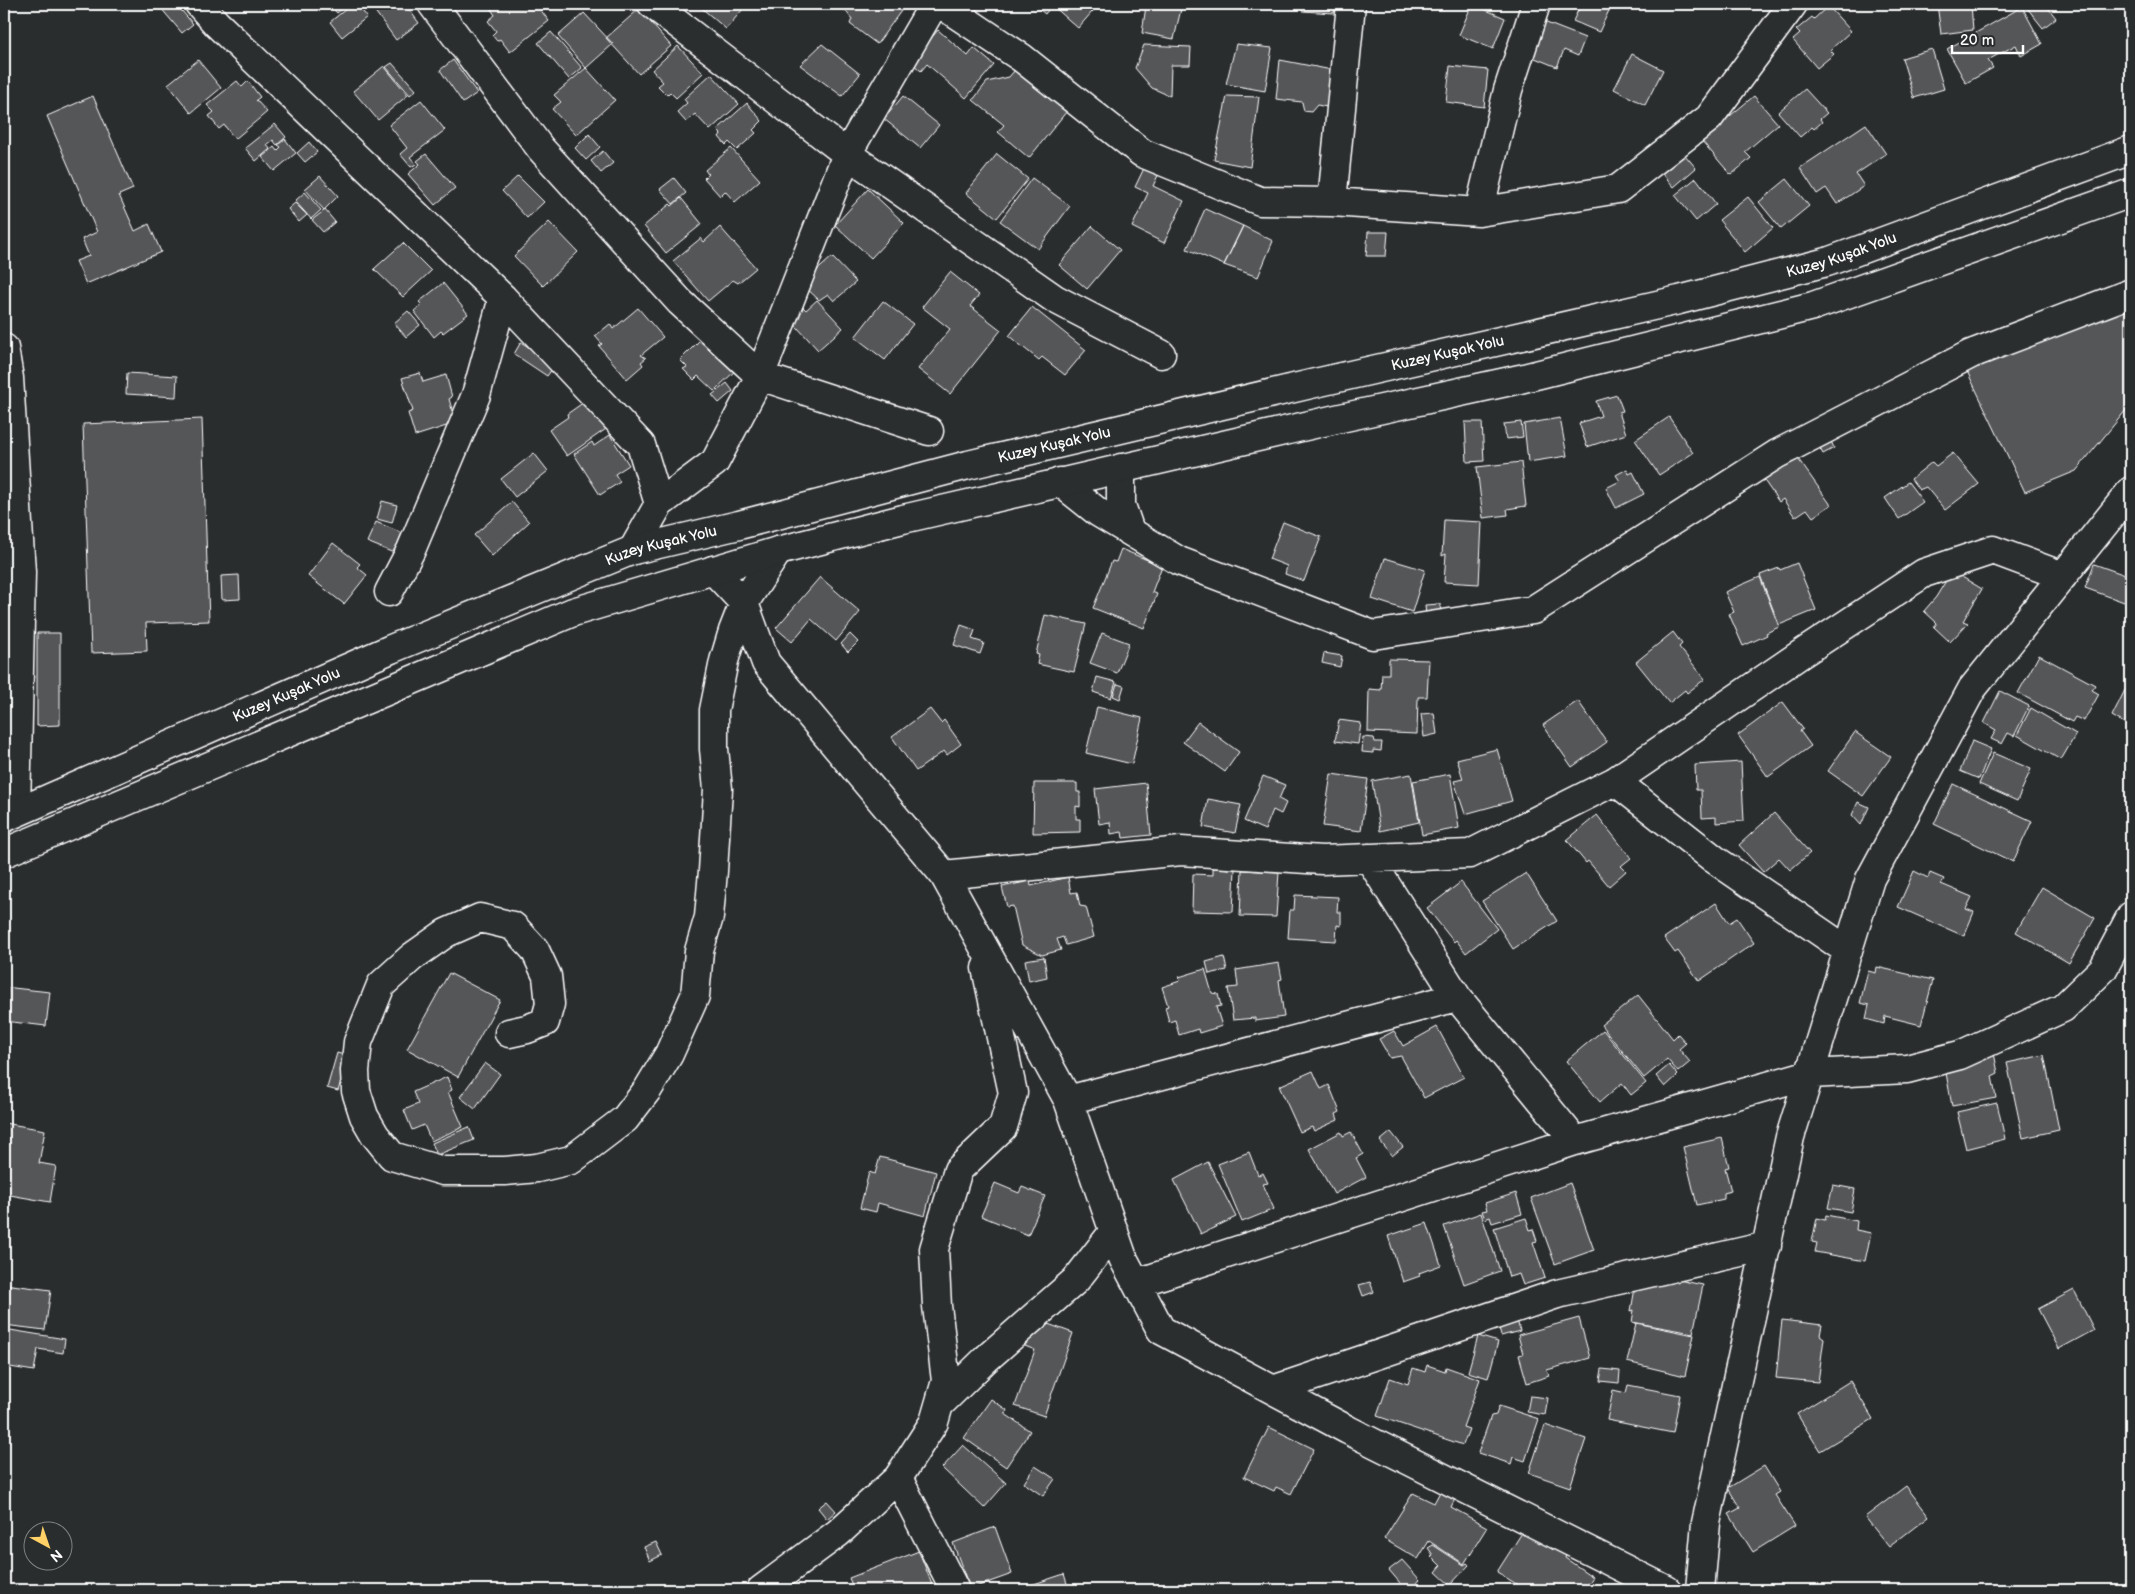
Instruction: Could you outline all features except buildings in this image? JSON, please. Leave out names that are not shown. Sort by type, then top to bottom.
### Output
[{"type":"street","points":[[199,4],[217,24],[503,298],[641,445],[659,504]]},
{"type":"street","points":[[432,4],[541,150],[680,302],[760,376],[929,431]]},
{"type":"street","points":[[652,4],[848,154],[1055,299],[1161,354]]},
{"type":"street","points":[[1332,202],[1351,4]]},
{"type":"street","points":[[1480,212],[1508,90],[1536,4]]},
{"type":"street","points":[[633,550],[659,504],[715,462],[760,376],[848,154],[946,6],[1022,58],[1142,153],[1260,201],[1332,202],[1480,212],[1618,189],[1709,118],[1793,4]]},
{"type":"street","name":"Kuzey Kuşak Yolu","points":[[10,815],[391,648],[633,550],[739,526],[968,465],[1330,379],[1679,300],[1827,262],[2131,150]]},
{"type":"street","points":[[5,859],[573,612],[778,552],[1060,482],[1520,379],[1813,306],[2131,193]]},
{"type":"street","points":[[1060,482],[1099,513],[1179,561],[1373,635],[1533,610],[1778,454],[1971,354],[2131,292]]},
{"type":"street","points":[[389,592],[411,550],[476,395],[503,298]]},
{"type":"street","points":[[4,348],[9,378],[21,572],[10,815]]},
{"type":"street","points":[[1121,468],[1121,505],[1130,531]]},
{"type":"street","points":[[1700,1590],[1706,1523],[1790,1137],[1870,879],[1972,689],[2131,491]]},
{"type":"street","points":[[944,875],[1181,851],[1322,860],[1470,854],[1615,781],[1798,656],[1924,574],[1993,550],[2063,576]]},
{"type":"street","points":[[510,1033],[545,1022],[550,1004],[547,976],[535,950],[513,926],[480,918],[446,933],[412,957],[381,985],[358,1042],[355,1071],[356,1091],[364,1116],[375,1135],[392,1156],[443,1171],[471,1172],[537,1168],[571,1160],[625,1119],[648,1089],[670,1054],[695,996],[699,951],[709,917],[713,871],[718,789],[714,749],[714,710],[724,661],[744,603],[778,552]]},
{"type":"street","points":[[713,570],[744,603],[766,663],[944,875],[1068,1100],[1124,1258],[1161,1330],[1348,1430],[1667,1590]]},
{"type":"street","points":[[1615,781],[1714,859],[1848,951]]},
{"type":"street","points":[[1369,858],[1457,997],[1574,1141]]},
{"type":"street","points":[[1137,1283],[1574,1141],[1810,1074],[1907,1069],[1960,1055],[2063,1008],[2102,969],[2131,916]]},
{"type":"street","points":[[761,1590],[838,1533],[898,1478],[934,1422],[946,1381],[937,1306],[934,1249],[958,1170],[1003,1127],[1013,1094],[980,940]]},
{"type":"street","points":[[1068,1100],[1457,997]]},
{"type":"street","points":[[939,1405],[986,1359],[1076,1280],[1114,1231]]},
{"type":"street","points":[[1273,1390],[1557,1294],[1767,1246]]},
{"type":"street","points":[[898,1478],[955,1590]]}]
